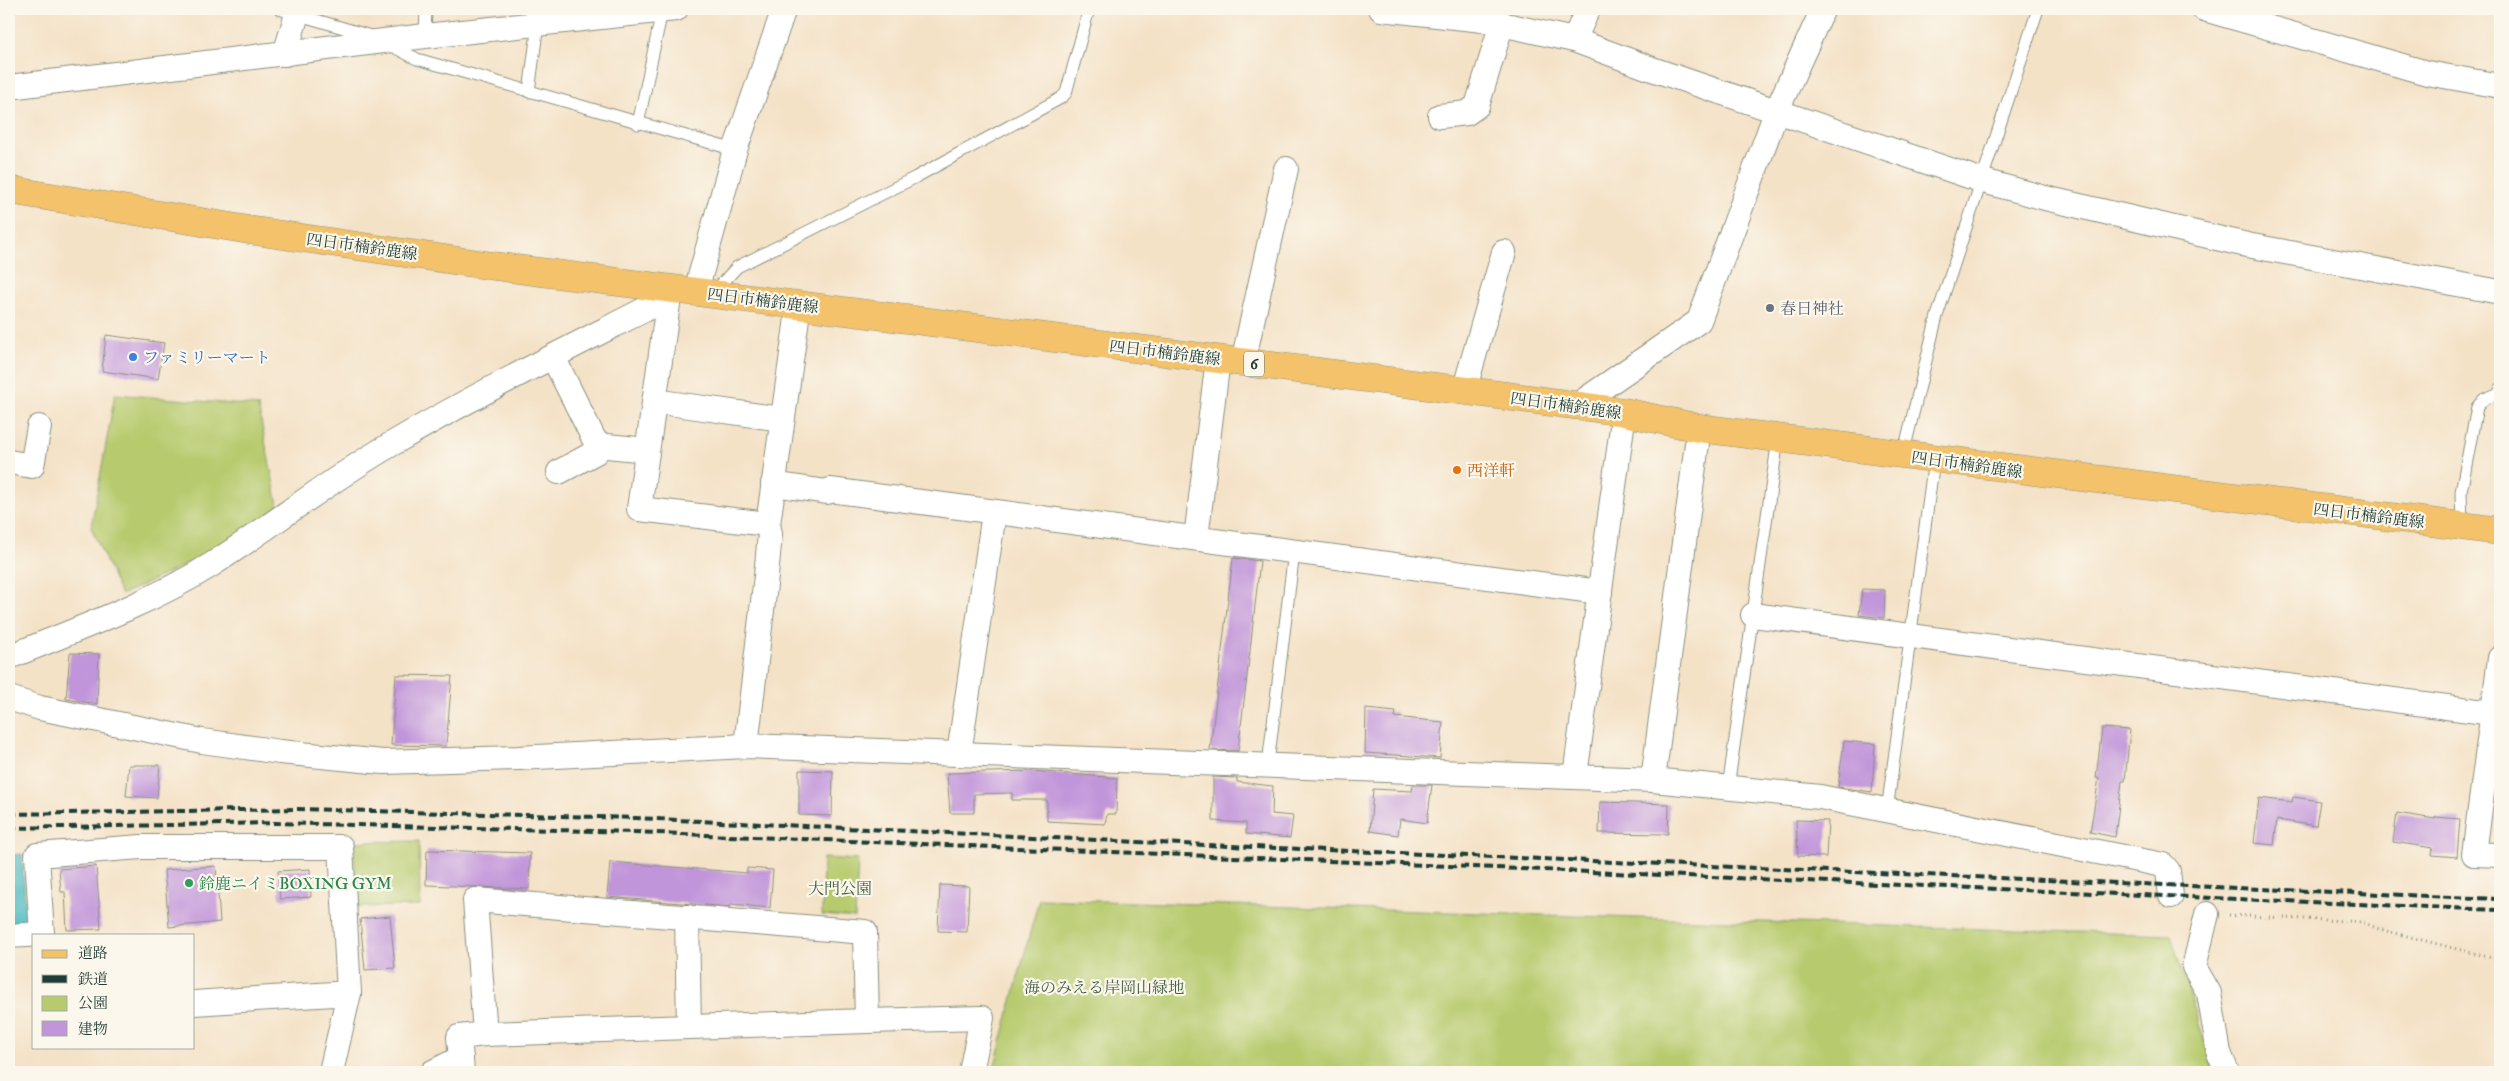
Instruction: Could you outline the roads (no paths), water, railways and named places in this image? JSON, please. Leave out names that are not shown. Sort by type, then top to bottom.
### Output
[{"type":"main road","name":"四日市楠鈴鹿線","points":[[9,190],[264,232],[686,293],[799,304],[1464,390],[1624,412],[1699,428],[1778,439],[2500,531]]},
{"type":"street","points":[[9,87],[285,54],[544,19],[668,9]]},
{"type":"street","points":[[768,524],[639,509],[654,401],[686,293],[784,9]]},
{"type":"street","points":[[1381,9],[1502,23],[1574,40],[1652,69],[1983,181],[2045,198],[2246,245],[2500,292]]},
{"type":"street","points":[[1574,40],[1588,9]]},
{"type":"street","points":[[1576,406],[1699,321],[1777,110],[1823,9]]},
{"type":"street","points":[[2204,9],[2428,74],[2500,86]]},
{"type":"street","points":[[285,54],[292,11]]},
{"type":"street","points":[[1440,116],[1468,113],[1477,106],[1502,23]]},
{"type":"street","points":[[1196,538],[1231,361],[1286,169]]},
{"type":"street","points":[[1464,390],[1504,252]]},
{"type":"street","points":[[9,657],[127,608],[210,566],[325,485],[390,445],[553,357],[686,293]]},
{"type":"street","points":[[746,746],[766,576],[770,534],[768,524],[799,304]]},
{"type":"street","points":[[553,357],[597,445],[596,452],[559,472]]},
{"type":"street","points":[[654,401],[782,419]]},
{"type":"street","points":[[1575,776],[1624,412]]},
{"type":"street","points":[[9,462],[32,466],[38,427]]},
{"type":"street","points":[[1653,780],[1699,428]]},
{"type":"street","points":[[597,445],[647,450]]},
{"type":"street","points":[[773,484],[1600,592]]},
{"type":"street","points":[[959,754],[994,512]]},
{"type":"street","points":[[1753,615],[2492,713]]},
{"type":"street","points":[[2500,658],[2492,713],[2494,740],[2474,854],[2500,854]]},
{"type":"street","points":[[9,698],[40,708],[202,741],[280,752],[382,762],[518,758],[746,746],[1268,764],[1653,780],[1820,797],[2163,865],[2168,871],[2171,896]]},
{"type":"street","points":[[42,934],[37,855],[142,847],[341,847],[349,994],[331,1072]]},
{"type":"street","points":[[485,1034],[474,900],[865,932],[867,1021]]},
{"type":"street","points":[[2207,914],[2194,968],[2209,993],[2219,1053],[2227,1072]]},
{"type":"street","points":[[687,917],[689,1027]]},
{"type":"street","points":[[9,936],[32,935]]},
{"type":"street","points":[[195,1003],[349,994]]},
{"type":"street","points":[[433,1072],[461,1065],[459,1037],[485,1034],[982,1018],[971,1072]]},
{"type":"lane","points":[[425,36],[426,9]]},
{"type":"lane","points":[[638,124],[668,9]]},
{"type":"lane","points":[[686,293],[916,178],[1061,98],[1066,93],[1089,9]]},
{"type":"lane","points":[[1903,455],[1937,316],[1983,181],[2038,9]]},
{"type":"lane","points":[[292,11],[365,34],[417,59],[638,124],[735,150]]},
{"type":"lane","points":[[529,92],[544,19]]},
{"type":"lane","points":[[2462,526],[2461,492],[2477,407],[2484,399],[2500,393],[2500,389]]},
{"type":"lane","points":[[1728,788],[1778,439]]},
{"type":"lane","points":[[1887,811],[1934,460]]},
{"type":"lane","points":[[1268,764],[1294,552]]},
{"type":"water","points":[[22,854],[27,926],[9,928],[9,855]]},
{"type":"railway","points":[[9,814],[298,809],[636,818],[1159,843],[2500,899]]},
{"type":"railway","points":[[9,828],[276,823],[634,832],[2500,910]]},
{"type":"place","name":"春日神社","points":[[1770,308]]},
{"type":"place","name":"ファミリーマート","points":[[133,357]]},
{"type":"place","name":"西洋軒","points":[[1457,470]]},
{"type":"place","name":"鈴鹿ニイミBOXING GYM","points":[[189,883]]},
{"type":"park label","name":"大門公園","points":[[840,888]]},
{"type":"park label","name":"海のみえる岸岡山緑地","points":[[1104,987]]}]
